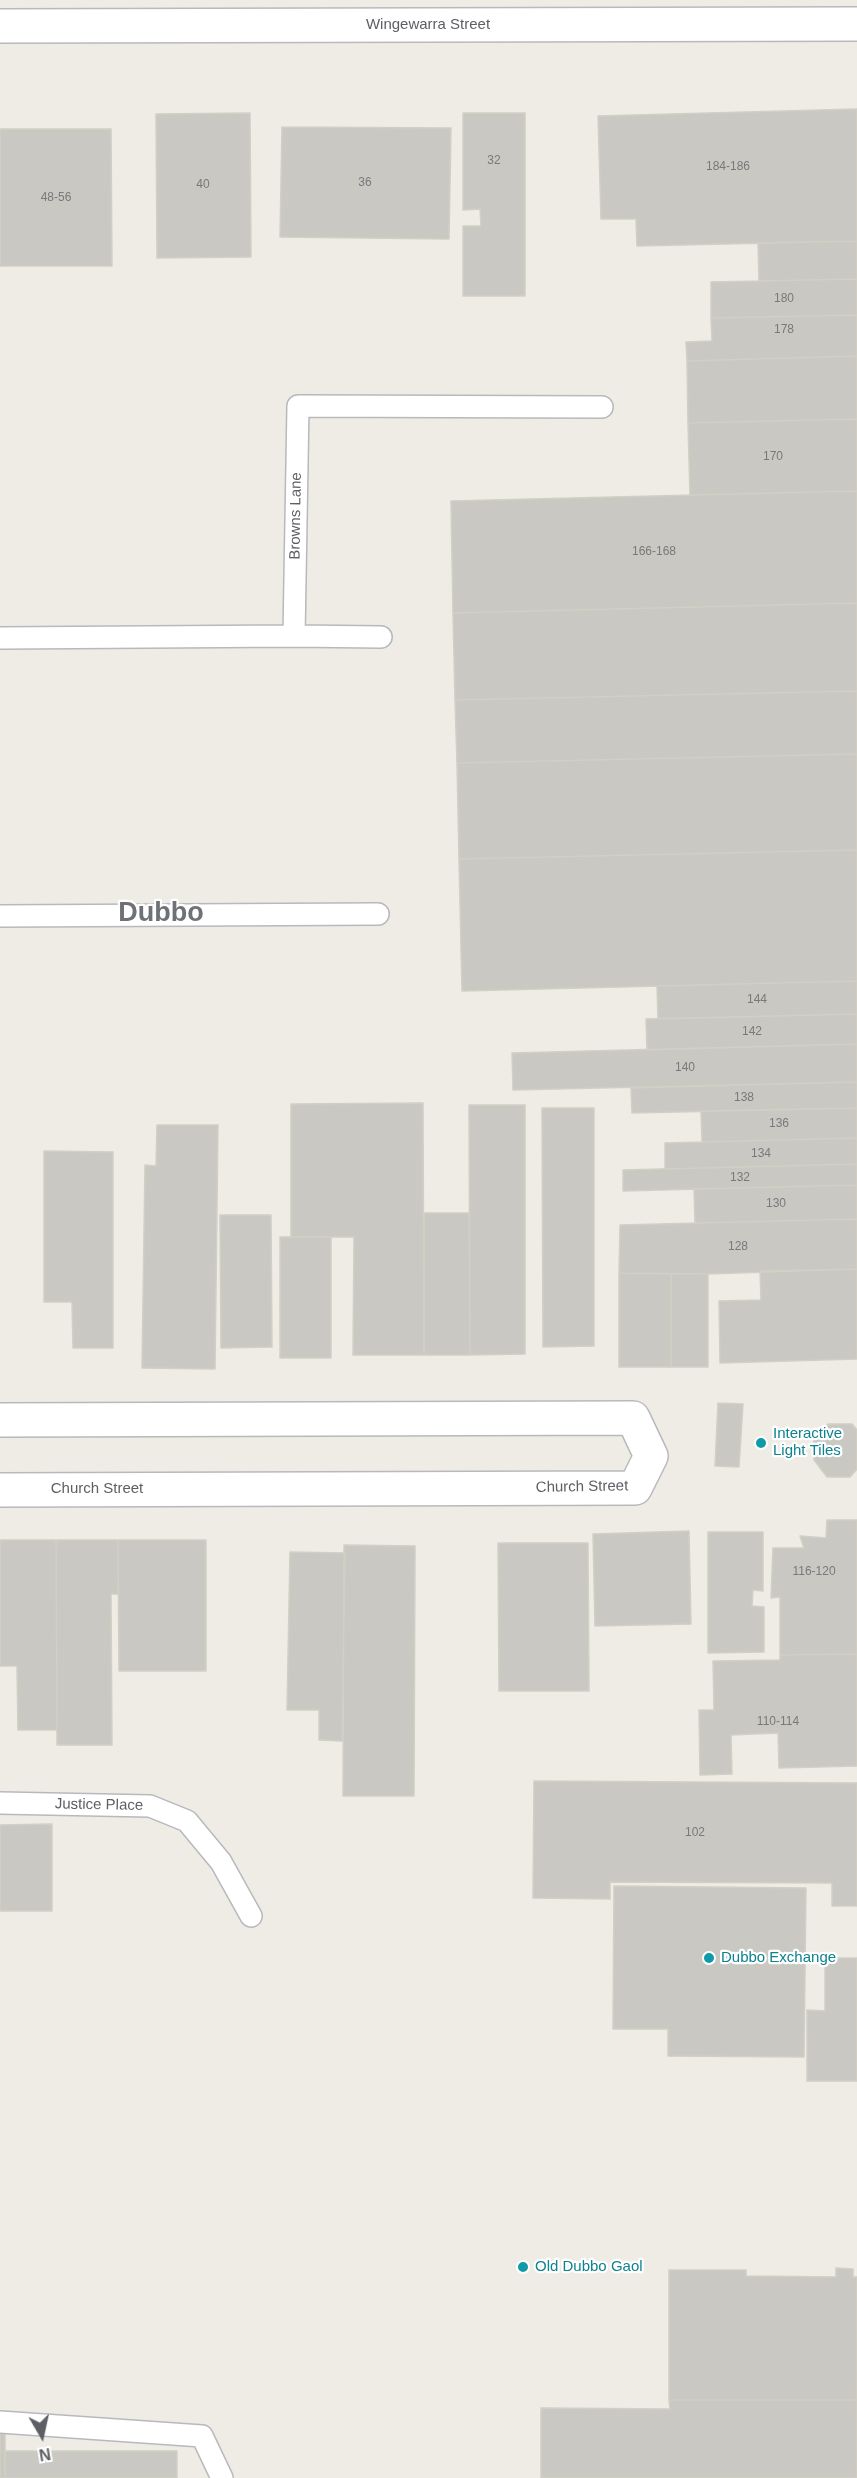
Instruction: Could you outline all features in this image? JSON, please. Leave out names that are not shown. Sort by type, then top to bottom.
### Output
[{"type":"street","name":"Wingewarra Street","points":[[0,26],[857,24]]},
{"type":"street","name":"Church Street","points":[[0,1420],[633,1418],[651,1456],[635,1488],[0,1490]]},
{"type":"lane","name":"Browns Lane","points":[[294,636],[298,406],[602,407]]},
{"type":"lane","points":[[0,638],[381,637]]},
{"type":"lane","points":[[0,916],[378,914]]},
{"type":"lane","name":"Justice Place","points":[[0,1803],[150,1806],[187,1821],[221,1862],[251,1916]]},
{"type":"lane","points":[[0,2422],[202,2436],[222,2478]]},
{"type":"building","points":[[857,109],[857,241],[637,246],[636,219],[601,219],[598,116]]},
{"type":"building","points":[[250,113],[251,257],[157,258],[156,114]]},
{"type":"building","points":[[463,113],[525,113],[525,296],[463,296],[463,226],[481,226],[480,209],[463,210]]},
{"type":"building","points":[[282,127],[451,128],[449,239],[280,237]]},
{"type":"building","points":[[0,129],[111,129],[112,266],[0,266]]},
{"type":"building","points":[[857,241],[857,279],[759,281],[758,243]]},
{"type":"building","points":[[857,279],[857,315],[711,318],[711,282]]},
{"type":"building","points":[[857,315],[857,356],[687,361],[686,342],[712,341],[711,318]]},
{"type":"building","points":[[857,356],[857,419],[688,423],[687,361]]},
{"type":"building","points":[[857,419],[857,491],[690,495],[688,423]]},
{"type":"building","points":[[857,491],[857,603],[453,613],[451,501]]},
{"type":"building","points":[[857,603],[857,691],[455,700],[453,613]]},
{"type":"building","points":[[857,691],[857,754],[457,763],[455,700]]},
{"type":"building","points":[[857,754],[857,850],[459,859],[457,763]]},
{"type":"building","points":[[857,850],[857,981],[462,991],[459,859]]},
{"type":"building","points":[[857,981],[857,1014],[658,1019],[657,986]]},
{"type":"building","points":[[857,1014],[857,1044],[647,1050],[646,1019]]},
{"type":"building","points":[[857,1044],[857,1082],[513,1090],[512,1053]]},
{"type":"building","points":[[857,1082],[857,1108],[632,1113],[631,1088]]},
{"type":"building","points":[[423,1103],[424,1355],[353,1355],[354,1237],[291,1237],[291,1104]]},
{"type":"building","points":[[469,1105],[525,1105],[525,1354],[470,1355]]},
{"type":"building","points":[[542,1108],[594,1108],[594,1346],[543,1347]]},
{"type":"building","points":[[857,1108],[857,1138],[702,1142],[701,1111]]},
{"type":"building","points":[[157,1125],[218,1125],[215,1369],[142,1368],[145,1165],[156,1166]]},
{"type":"building","points":[[857,1138],[857,1164],[665,1169],[665,1143]]},
{"type":"building","points":[[44,1151],[113,1152],[113,1348],[73,1348],[72,1302],[44,1302]]},
{"type":"building","points":[[857,1164],[857,1185],[623,1191],[623,1170]]},
{"type":"building","points":[[857,1185],[857,1219],[695,1223],[694,1189]]},
{"type":"building","points":[[424,1213],[469,1213],[470,1355],[424,1355]]},
{"type":"building","points":[[220,1215],[271,1215],[272,1347],[221,1348]]},
{"type":"building","points":[[857,1219],[857,1269],[708,1274],[619,1273],[620,1225]]},
{"type":"building","points":[[280,1237],[331,1237],[331,1358],[280,1358]]},
{"type":"building","points":[[857,1269],[857,1359],[720,1363],[719,1301],[761,1300],[760,1271]]},
{"type":"building","points":[[619,1273],[671,1274],[671,1367],[619,1367]]},
{"type":"building","points":[[671,1274],[708,1274],[708,1367],[671,1367]]},
{"type":"building","points":[[718,1403],[743,1404],[739,1467],[715,1466]]},
{"type":"building","points":[[828,1424],[852,1424],[857,1430],[857,1469],[850,1477],[827,1477],[814,1460],[814,1438]]},
{"type":"building","points":[[827,1520],[857,1520],[857,1654],[780,1655],[780,1597],[771,1598],[773,1548],[804,1548],[800,1536],[826,1538]]},
{"type":"building","points":[[689,1531],[691,1624],[595,1626],[593,1534]]},
{"type":"building","points":[[708,1532],[763,1532],[763,1591],[753,1590],[752,1606],[764,1607],[764,1652],[708,1653]]},
{"type":"building","points":[[0,1540],[56,1540],[57,1730],[18,1730],[17,1666],[0,1666]]},
{"type":"building","points":[[56,1540],[118,1540],[118,1594],[111,1594],[112,1745],[57,1745]]},
{"type":"building","points":[[118,1540],[206,1540],[206,1671],[119,1671]]},
{"type":"building","points":[[498,1543],[588,1543],[589,1691],[499,1691]]},
{"type":"building","points":[[344,1545],[415,1546],[414,1796],[343,1796]]},
{"type":"building","points":[[290,1552],[345,1553],[342,1741],[319,1740],[319,1710],[287,1710]]},
{"type":"building","points":[[857,1654],[857,1766],[779,1768],[778,1733],[731,1735],[732,1774],[700,1775],[699,1710],[714,1710],[713,1661],[780,1660],[780,1655]]},
{"type":"building","points":[[534,1781],[857,1783],[857,1906],[832,1906],[832,1883],[610,1882],[610,1899],[533,1898]]},
{"type":"building","points":[[52,1824],[52,1911],[0,1911],[0,1825]]},
{"type":"building","name":"Dubbo Exchange","points":[[614,1886],[806,1888],[804,2057],[668,2056],[668,2029],[613,2029]]},
{"type":"building","points":[[825,1958],[857,1958],[857,2081],[807,2081],[807,2010],[825,2011]]},
{"type":"building","points":[[836,2268],[853,2269],[853,2277],[857,2277],[857,2400],[669,2400],[669,2270],[746,2270],[746,2276],[836,2277]]},
{"type":"building","points":[[669,2400],[857,2400],[857,2478],[541,2478],[541,2408],[670,2409]]},
{"type":"building","points":[[0,2427],[5,2427],[5,2478],[0,2478]]},
{"type":"building","points":[[5,2451],[177,2451],[177,2478],[5,2478]]},
{"type":"place","name":"Interactive Light Tiles","points":[[761,1443]]},
{"type":"place","name":"Dubbo Exchange","points":[[709,1958]]},
{"type":"place","name":"Old Dubbo Gaol","points":[[523,2267]]},
{"type":"district","name":"Dubbo","points":[[161,914]]}]
